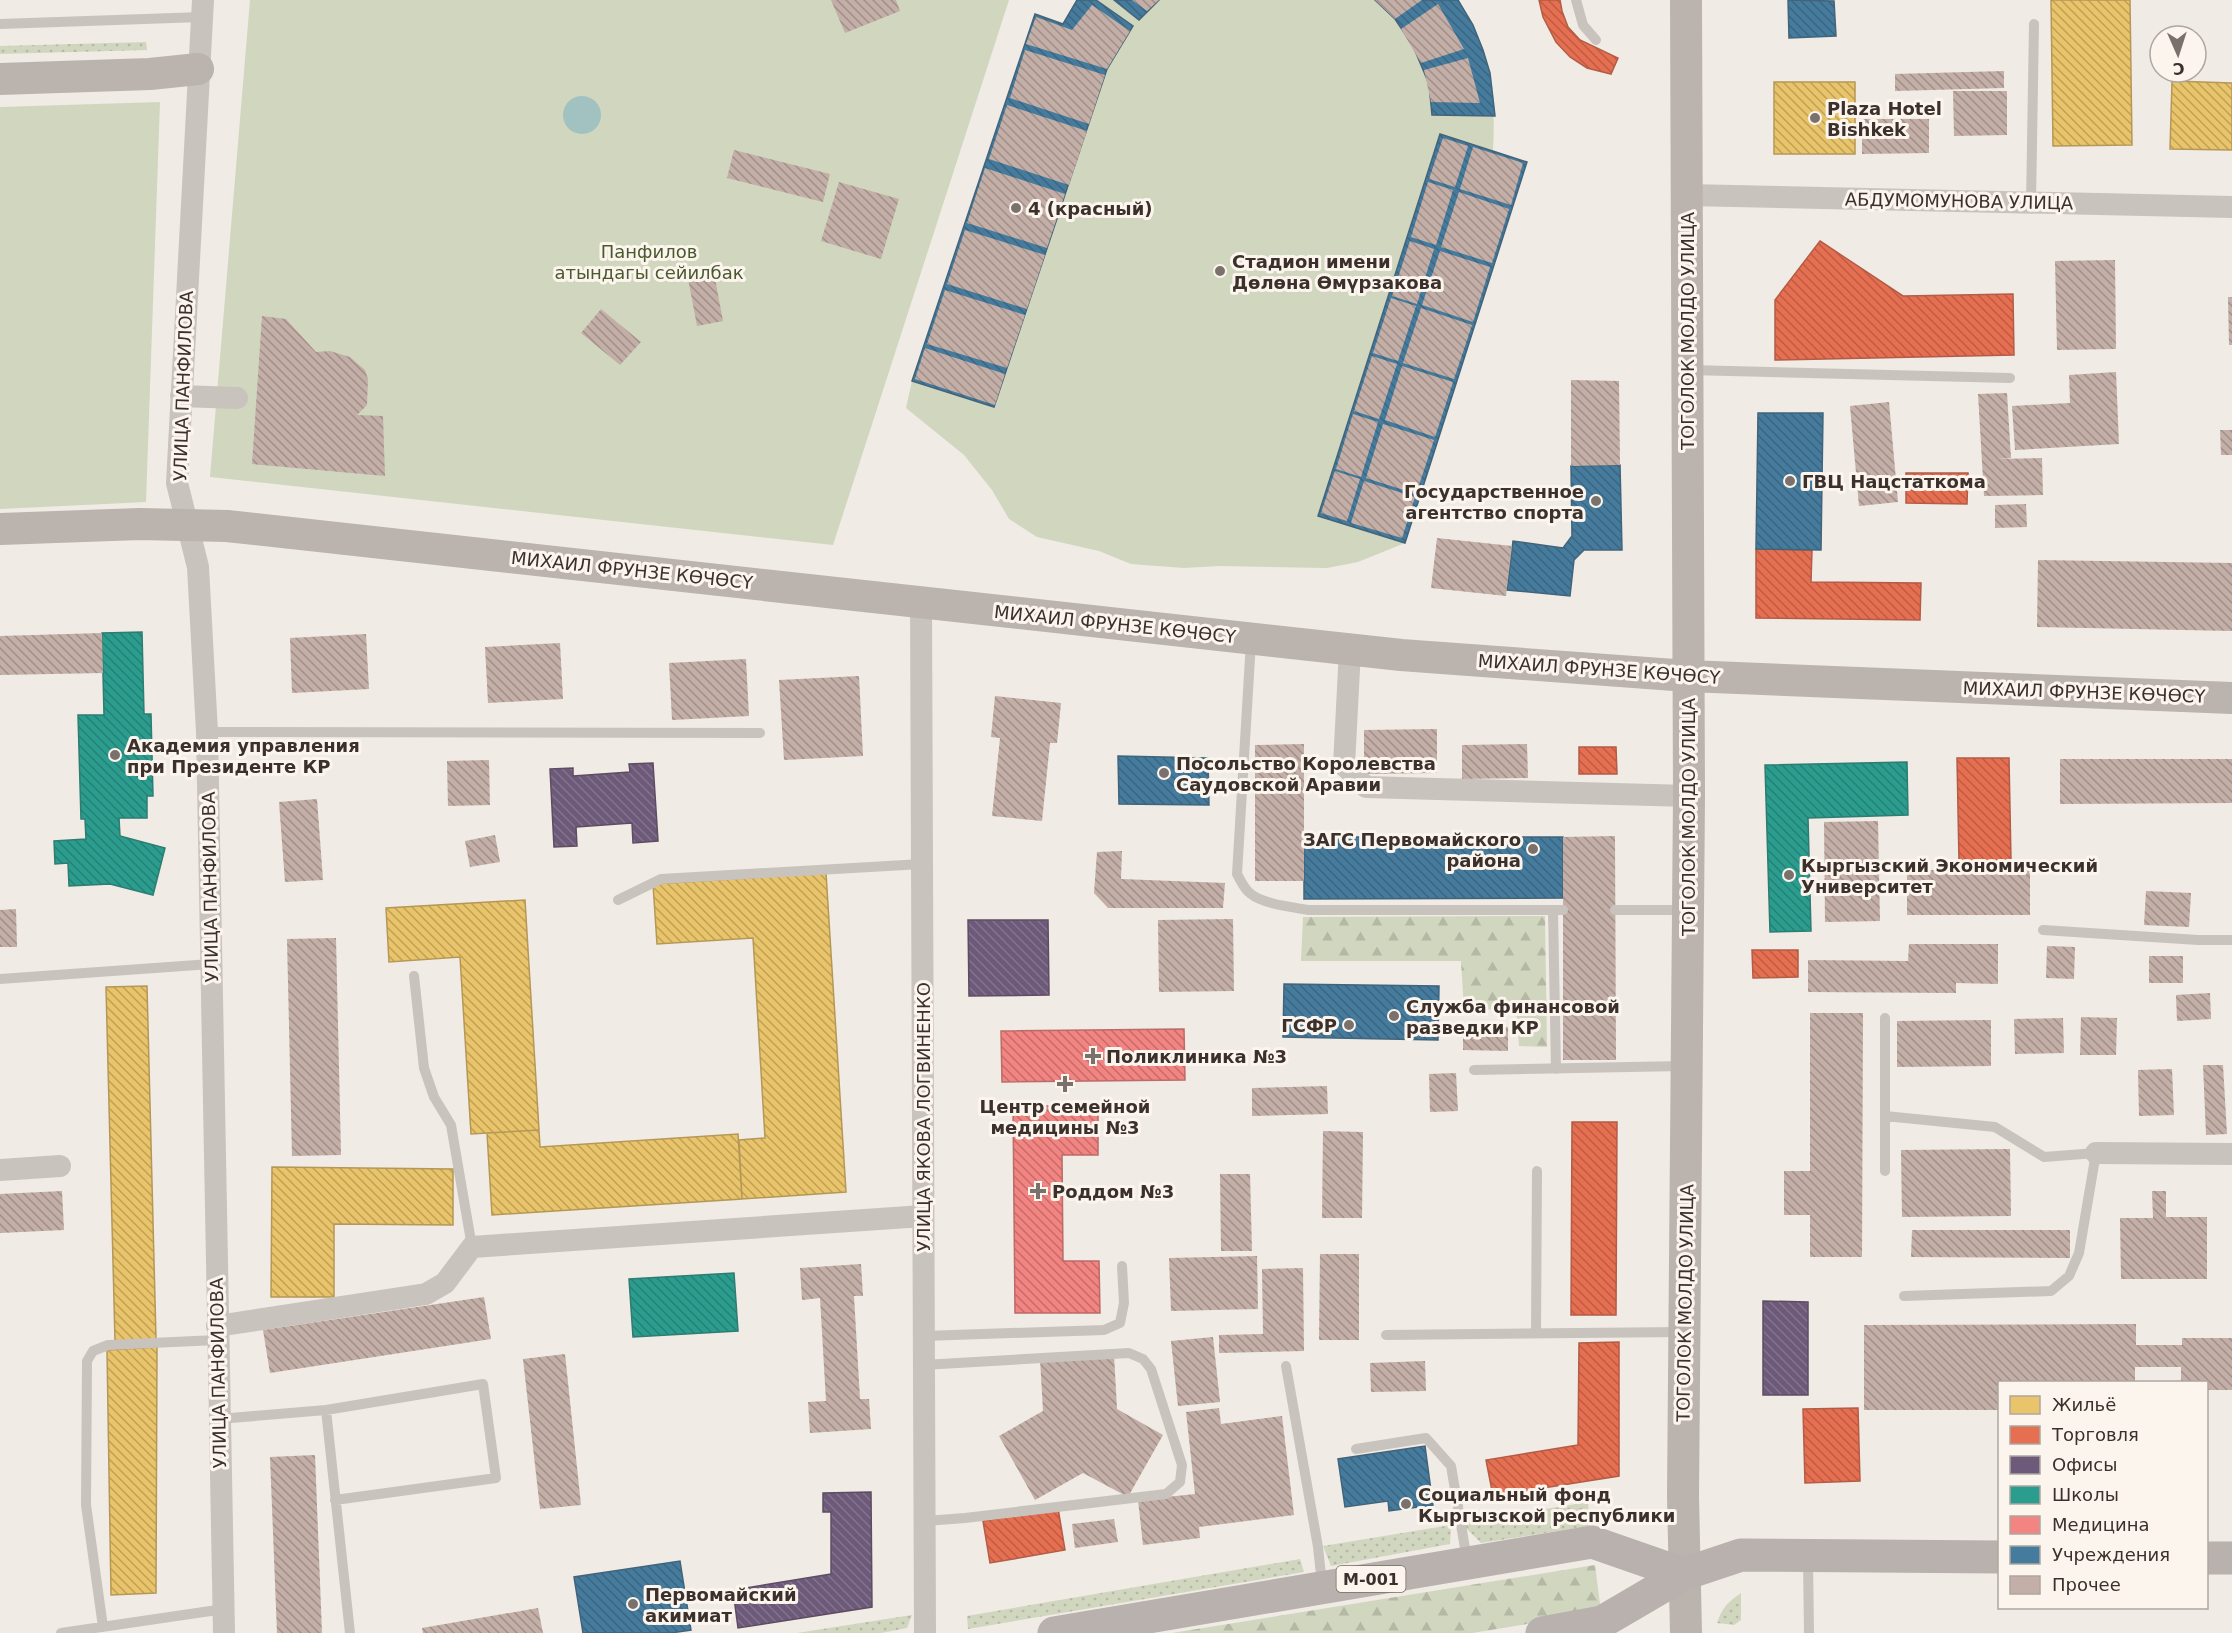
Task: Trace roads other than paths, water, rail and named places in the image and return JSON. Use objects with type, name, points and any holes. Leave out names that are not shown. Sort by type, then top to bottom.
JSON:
[{"type":"main road","name":"ТОГОЛОК МОЛДО УЛИЦА","points":[[1686,0],[1689,795],[1684,1574],[1686,1633]]},
{"type":"main road","points":[[0,79],[150,74],[198,69]]},
{"type":"main road","name":"МИХАИЛ ФРУНЗЕ КӨЧӨСҮ","points":[[0,528],[140,524],[238,527],[1350,650],[1688,676],[2232,698]]},
{"type":"main road","name":"М-001","points":[[1054,1633],[1592,1542],[1684,1574]]},
{"type":"main road","points":[[1542,1633],[1602,1622],[1684,1574],[1741,1555],[1998,1557]]},
{"type":"main road","points":[[2208,1558],[2232,1558]]},
{"type":"street","name":"УЛИЦА ПАНФИЛОВА","points":[[202,9],[177,483],[198,567],[207,732],[224,1633]]},
{"type":"street","name":"АБДУМОМУНОВА УЛИЦА","points":[[1687,195],[2232,207]]},
{"type":"street","points":[[181,396],[237,398]]},
{"type":"street","name":"УЛИЦА ЯКОВА ЛОГВИНЕНКО","points":[[921,602],[925,1633]]},
{"type":"street","points":[[1350,650],[1344,765],[1366,787],[1689,795]]},
{"type":"street","points":[[2096,1153],[2232,1154]]},
{"type":"street","points":[[0,1170],[60,1166]]},
{"type":"street","points":[[217,1333],[426,1294],[445,1283],[472,1247],[923,1216]]},
{"type":"lane","points":[[1576,0],[1583,26],[1596,40]]},
{"type":"lane","points":[[0,24],[202,9]]},
{"type":"lane","points":[[2031,203],[2034,24]]},
{"type":"lane","points":[[1687,370],[2010,378]]},
{"type":"lane","points":[[1251,639],[1237,874],[1243,885],[1252,896],[1308,910],[1558,910],[1556,1068]]},
{"type":"lane","points":[[207,732],[760,732]]},
{"type":"lane","points":[[618,900],[661,879],[922,864]]},
{"type":"lane","points":[[1616,910],[1688,910]]},
{"type":"lane","points":[[2043,930],[2232,940]]},
{"type":"lane","points":[[0,978],[211,964]]},
{"type":"lane","points":[[414,976],[424,1068],[428,1084],[451,1125],[472,1247]]},
{"type":"lane","points":[[1885,1018],[1885,1171]]},
{"type":"lane","points":[[1474,1070],[1687,1066]]},
{"type":"lane","points":[[1885,1116],[1995,1126],[2044,1157],[2096,1153],[2079,1253],[2069,1276],[2051,1291],[1904,1296]]},
{"type":"lane","points":[[1536,1333],[1537,1171]]},
{"type":"lane","points":[[924,1336],[1104,1330],[1120,1323],[1124,1303],[1122,1266]]},
{"type":"lane","points":[[1386,1335],[1685,1332]]},
{"type":"lane","points":[[103,1627],[86,1505],[87,1361],[93,1351],[108,1345],[217,1333]]},
{"type":"lane","points":[[923,1365],[1129,1353],[1143,1359],[1151,1370],[1182,1465],[1180,1482],[1166,1494],[925,1521]]},
{"type":"lane","points":[[1286,1366],[1318,1547],[1322,1588]]},
{"type":"lane","points":[[219,1419],[326,1410],[483,1384],[496,1478],[335,1500]]},
{"type":"lane","points":[[326,1410],[350,1633]]},
{"type":"lane","points":[[1356,1449],[1426,1438],[1451,1466],[1468,1563]]},
{"type":"lane","points":[[1808,1556],[1809,1633]]},
{"type":"lane","points":[[61,1633],[224,1609]]},
{"type":"water","points":[[582,96],[596,101],[601,115],[596,129],[582,134],[568,129],[563,115],[568,101]]},
{"type":"place","name":"Plaza Hotel Bishkek","points":[[1815,118]]},
{"type":"place","name":"4 (красный)","points":[[1016,208]]},
{"type":"place","name":"Стадион имени Дөлөна Өмүрзакова","points":[[1220,271]]},
{"type":"place","name":"ГВЦ Нацстаткома","points":[[1790,481]]},
{"type":"place","name":"Государственное агентство спорта","points":[[1596,501]]},
{"type":"place","name":"Академия управления при Президенте КР","points":[[115,755]]},
{"type":"place","name":"Посольство Королевства Саудовской Аравии","points":[[1164,773]]},
{"type":"place","name":"ЗАГС Первомайского района","points":[[1533,849]]},
{"type":"place","name":"Кыргызский Экономический Университет","points":[[1789,875]]},
{"type":"place","name":"Служба финансовой разведки КР","points":[[1394,1016]]},
{"type":"place","name":"ГСФР","points":[[1349,1025]]},
{"type":"place","name":"Поликлиника №3","points":[[1093,1056]]},
{"type":"place","name":"Центр семейной медицины №3","points":[[1065,1084]]},
{"type":"place","name":"Роддом №3","points":[[1038,1191]]},
{"type":"place","name":"Социальный фонд Кыргызской республики","points":[[1406,1504]]},
{"type":"place","name":"Первомайский акимиат","points":[[633,1604]]},
{"type":"park label","name":"Панфилов атындагы сейилбак","points":[[649,261]]}]
